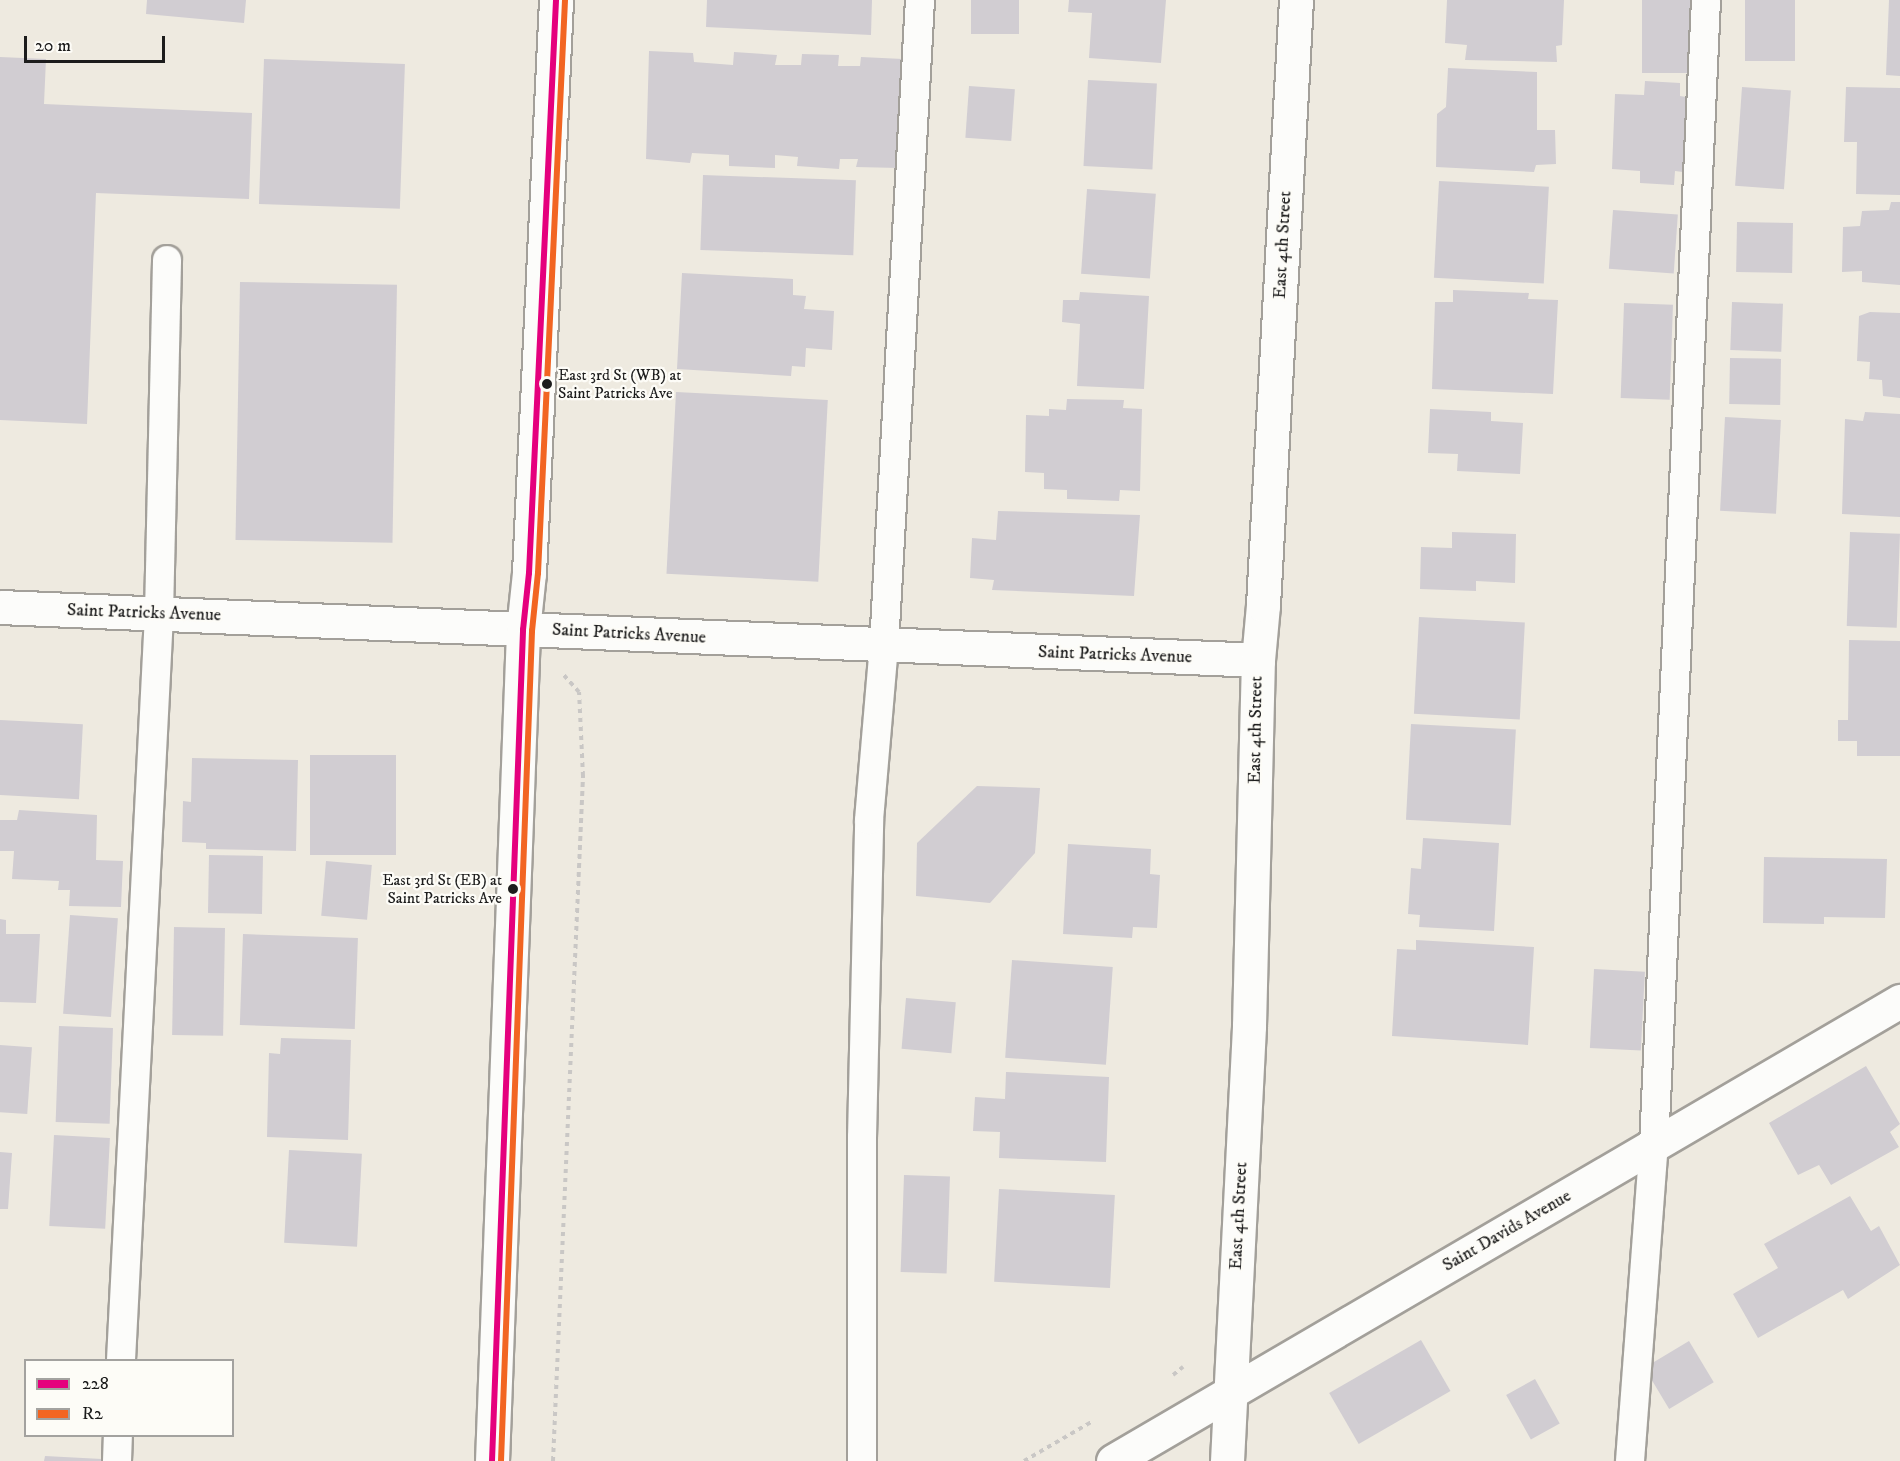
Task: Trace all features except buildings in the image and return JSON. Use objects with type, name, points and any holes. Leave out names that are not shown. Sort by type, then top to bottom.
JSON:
[{"type":"street","points":[[492,1461],[523,630],[529,573],[556,0]]},
{"type":"street","name":"East 4th Street","points":[[1227,1461],[1249,1026],[1258,660],[1264,593],[1296,0]]},
{"type":"street","name":"Saint Patricks Avenue","points":[[0,607],[1258,660]]},
{"type":"street","name":"Saint Davids Avenue","points":[[1113,1461],[1900,1001]]},
{"type":"lane","points":[[862,1461],[862,1138],[869,820],[884,646],[921,0]]},
{"type":"lane","points":[[1630,1461],[1654,1145],[1706,0]]},
{"type":"lane","points":[[121,1359],[159,614],[167,260]]},
{"type":"lane","points":[[117,1461],[118,1437]]},
{"type":"path","points":[[523,630],[579,692],[583,776],[553,1461]]},
{"type":"transit line","name":"228","points":[[492,1461],[523,630],[529,573],[556,0]]},
{"type":"transit line","name":"R2","points":[[501,1461],[532,631],[538,573],[565,0]]},
{"type":"place","name":"East 3rd St (WB) at Saint Patricks Ave","points":[[547,384]]},
{"type":"place","name":"East 3rd St (EB) at Saint Patricks Ave","points":[[513,889]]}]
